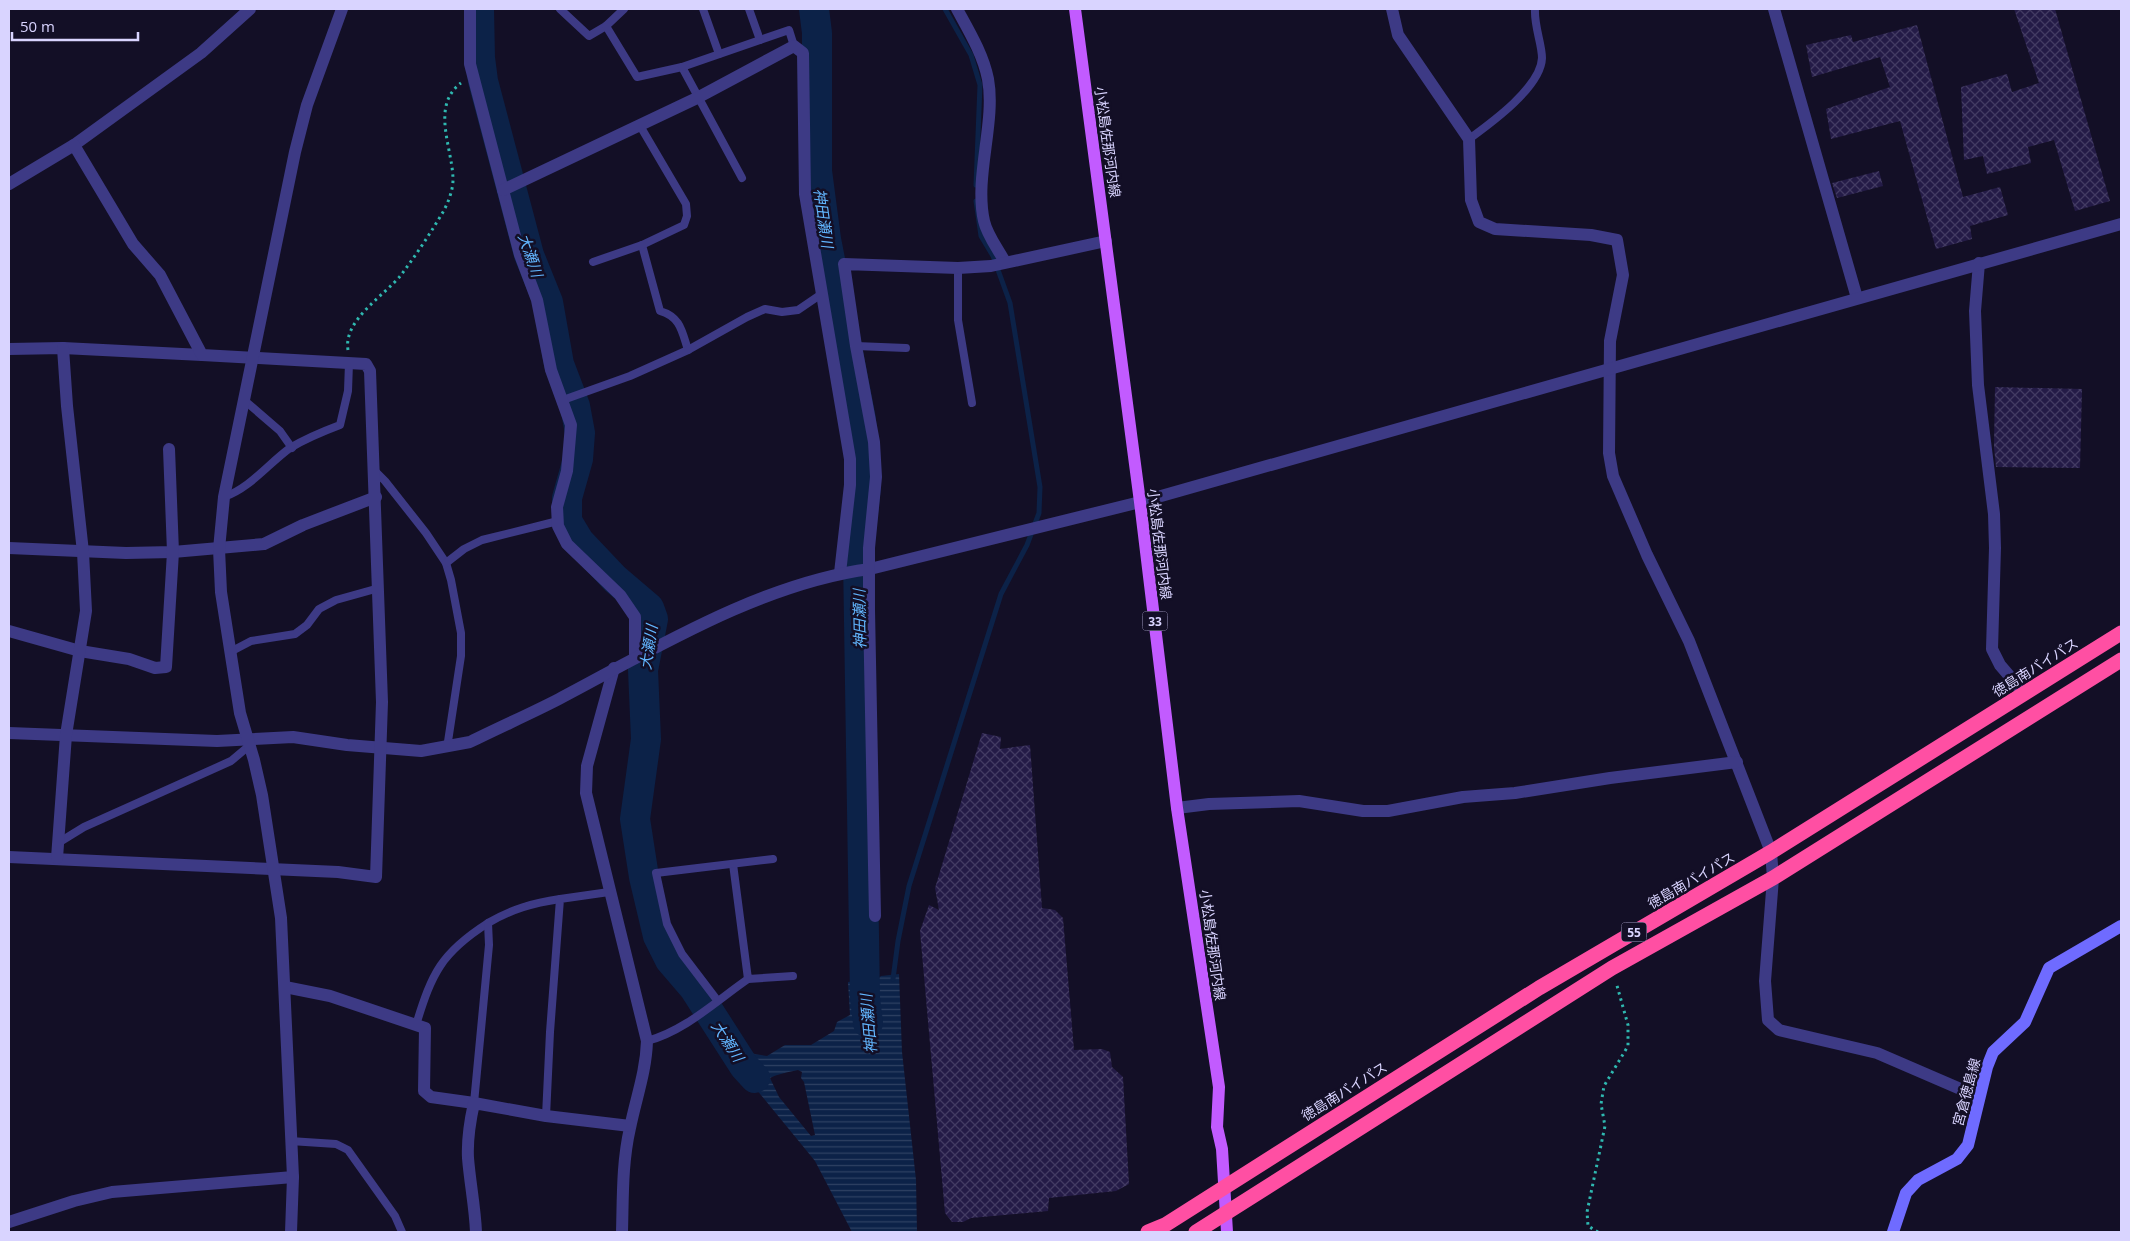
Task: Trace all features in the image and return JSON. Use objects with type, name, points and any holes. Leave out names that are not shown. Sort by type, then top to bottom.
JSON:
[{"type":"highway","name":"徳島南バイパス","points":[[1148,1232],[1165,1225],[1225,1185],[1539,988],[1770,852],[2121,633]]},
{"type":"highway","name":"55","points":[[1196,1232],[1612,968],[1774,878],[2121,660]]},
{"type":"main road","name":"小松島佐那河内線","points":[[1075,9],[1178,808],[1219,1087],[1217,1127],[1222,1149],[1227,1232]]},
{"type":"main road","name":"宮倉徳島線","points":[[1893,1232],[1906,1192],[1918,1180],[1957,1159],[1968,1145],[1979,1097],[1993,1052],[2025,1022],[2049,968],[2121,926]]},
{"type":"street","points":[[9,184],[74,144],[201,53],[250,9]]},
{"type":"street","points":[[291,1232],[292,1177],[285,987],[280,918],[262,795],[240,713],[232,651],[221,592],[219,549],[224,497],[295,152],[308,105],[342,9]]},
{"type":"street","points":[[470,9],[470,64],[508,187],[520,255],[537,300],[551,370],[566,399],[571,425],[571,445],[567,471],[557,507],[558,521],[567,544],[620,595],[635,617],[637,656]]},
{"type":"street","points":[[957,9],[980,53],[988,79],[989,97],[982,201],[984,222],[999,264]]},
{"type":"street","points":[[1392,9],[1398,35],[1469,139],[1471,200],[1479,222],[1495,229],[1591,235],[1617,240],[1623,275],[1610,341],[1609,453],[1613,476],[1647,555],[1689,641],[1770,852],[1774,878],[1765,981],[1768,1020],[1780,1030],[1877,1054],[1979,1097]]},
{"type":"street","points":[[1774,9],[1857,298]]},
{"type":"street","points":[[508,187],[697,98],[794,46],[803,53],[805,194],[820,295],[845,422],[850,459],[844,572]]},
{"type":"street","points":[[74,144],[133,244],[160,275],[202,355]]},
{"type":"street","points":[[9,733],[249,742],[293,737],[348,745],[421,751],[447,748],[470,742],[559,698],[637,656],[756,602],[844,572],[866,569],[1027,531],[1140,502],[2121,224]]},
{"type":"street","points":[[875,916],[869,610],[866,569],[876,478],[874,442],[856,346],[844,264],[958,268],[999,264],[1106,241]]},
{"type":"street","points":[[1979,263],[1975,311],[1978,385],[1987,450],[1995,548],[1992,649],[2000,665],[2024,692]]},
{"type":"street","points":[[56,858],[66,735],[86,611],[83,552],[67,406],[63,348]]},
{"type":"street","points":[[9,349],[63,348],[366,364],[370,371],[376,472],[382,702],[376,876],[272,868],[9,857]]},
{"type":"street","points":[[9,631],[80,651],[128,659],[155,668],[166,667],[173,552],[169,450]]},
{"type":"street","points":[[9,548],[83,552],[173,552],[264,544],[303,525],[376,497]]},
{"type":"street","points":[[614,668],[587,766],[586,793],[647,1041],[646,1064],[630,1126],[623,1166],[622,1232]]},
{"type":"street","points":[[1178,808],[1209,804],[1299,800],[1363,811],[1388,810],[1463,797],[1515,793],[1610,778],[1737,762]]},
{"type":"street","points":[[285,987],[330,996],[425,1028],[424,1091],[431,1097],[546,1116],[630,1126]]},
{"type":"street","points":[[474,1103],[468,1132],[468,1158],[475,1203],[476,1232]]},
{"type":"street","points":[[9,1222],[74,1200],[112,1192],[292,1177]]},
{"type":"lane","points":[[560,9],[589,36],[606,26],[624,9]]},
{"type":"lane","points":[[703,9],[719,54]]},
{"type":"lane","points":[[749,9],[760,40]]},
{"type":"lane","points":[[1469,139],[1492,122],[1518,98],[1537,74],[1542,58],[1534,24],[1534,9]]},
{"type":"lane","points":[[606,26],[637,77],[682,67],[788,30],[794,46]]},
{"type":"lane","points":[[682,67],[697,98],[742,178]]},
{"type":"lane","points":[[593,262],[642,245],[684,225],[687,216],[686,204],[640,124]]},
{"type":"lane","points":[[642,245],[660,311],[671,314],[680,322],[688,350]]},
{"type":"lane","points":[[958,268],[958,320],[972,403]]},
{"type":"lane","points":[[566,399],[630,376],[688,350],[765,309],[782,312],[798,310],[820,295]]},
{"type":"lane","points":[[856,346],[906,348]]},
{"type":"lane","points":[[224,497],[233,494],[250,482],[292,448],[340,425],[348,391],[350,363]]},
{"type":"lane","points":[[244,400],[280,432],[292,448]]},
{"type":"lane","points":[[376,472],[397,496],[446,563],[461,633],[461,656],[447,748]]},
{"type":"lane","points":[[446,563],[464,549],[482,540],[558,521]]},
{"type":"lane","points":[[232,651],[251,641],[295,634],[307,626],[319,609],[336,600],[379,588]]},
{"type":"lane","points":[[58,843],[84,827],[231,761],[249,742]]},
{"type":"lane","points":[[717,1000],[682,954],[667,924],[656,873],[773,859]]},
{"type":"lane","points":[[733,864],[748,979]]},
{"type":"lane","points":[[416,1025],[429,984],[447,955],[462,940],[509,911],[531,903],[610,892]]},
{"type":"lane","points":[[546,1116],[560,900]]},
{"type":"lane","points":[[474,1103],[489,945],[488,923]]},
{"type":"lane","points":[[647,1041],[662,1037],[702,1013],[717,1000],[748,979],[793,976]]},
{"type":"lane","points":[[290,1141],[336,1144],[348,1150],[395,1216],[402,1232]]},
{"type":"path","points":[[350,363],[346,341],[348,333],[376,297],[399,278],[430,235],[448,203],[453,181],[451,153],[444,122],[448,101],[456,87],[473,74]]},
{"type":"path","points":[[1598,1232],[1588,1226],[1587,1212],[1605,1126],[1601,1104],[1604,1086],[1628,1046],[1628,1025],[1612,968]]},
{"type":"water","points":[[899,974],[902,1052],[916,1180],[917,1232],[852,1232],[815,1161],[756,1089],[744,1083],[719,1052],[732,1045],[737,1051],[767,1056],[785,1045],[811,1045],[834,1031],[837,1022],[850,1015],[848,982],[861,980],[873,983],[881,976]],"holes":[[[798,1070],[802,1072],[801,1078],[804,1082],[815,1135],[811,1136],[779,1097],[770,1078]]]},
{"type":"building","points":[[2014,9],[2055,9],[2110,201],[2075,211],[2054,140],[2028,147],[2031,163],[1987,174],[1983,156],[1964,160],[1961,87],[2007,74],[2012,92],[2039,83]]},
{"type":"building","points":[[1917,25],[1963,197],[2000,187],[2008,215],[1970,226],[1972,239],[1936,249],[1900,121],[1831,139],[1826,109],[1890,87],[1880,57],[1812,77],[1806,45],[1851,35],[1853,42]]},
{"type":"building","points":[[1879,171],[1883,186],[1837,198],[1832,183]]},
{"type":"building","points":[[1995,387],[2082,389],[2080,468],[1996,467],[1994,447]]},
{"type":"building","points":[[982,733],[1001,737],[1000,749],[1030,745],[1042,908],[1055,910],[1063,918],[1074,1050],[1102,1049],[1110,1052],[1112,1067],[1123,1077],[1129,1184],[1116,1191],[1049,1198],[1048,1211],[971,1218],[963,1222],[952,1222],[945,1213],[920,931],[929,905],[939,910],[935,888]]},
{"type":"waterway","name":"大瀬川","points":[[479,9],[480,58],[483,81],[529,255],[548,302],[559,364],[575,406],[580,433],[578,459],[567,498],[567,521],[579,541],[615,579],[649,608],[653,619],[643,670],[646,739],[635,819],[644,877],[658,936],[670,960],[694,988],[744,1066],[755,1078]]},
{"type":"waterway","name":"神田瀬川","points":[[814,9],[817,33],[817,171],[826,239],[861,419],[866,487],[858,558],[865,998],[868,1023]]},
{"type":"waterway","points":[[945,9],[971,55],[980,85],[976,185]]},
{"type":"waterway","points":[[893,979],[898,941],[909,886],[1001,594],[1027,545],[1039,513],[1040,487],[1010,303],[993,256],[981,236],[976,201]]}]
